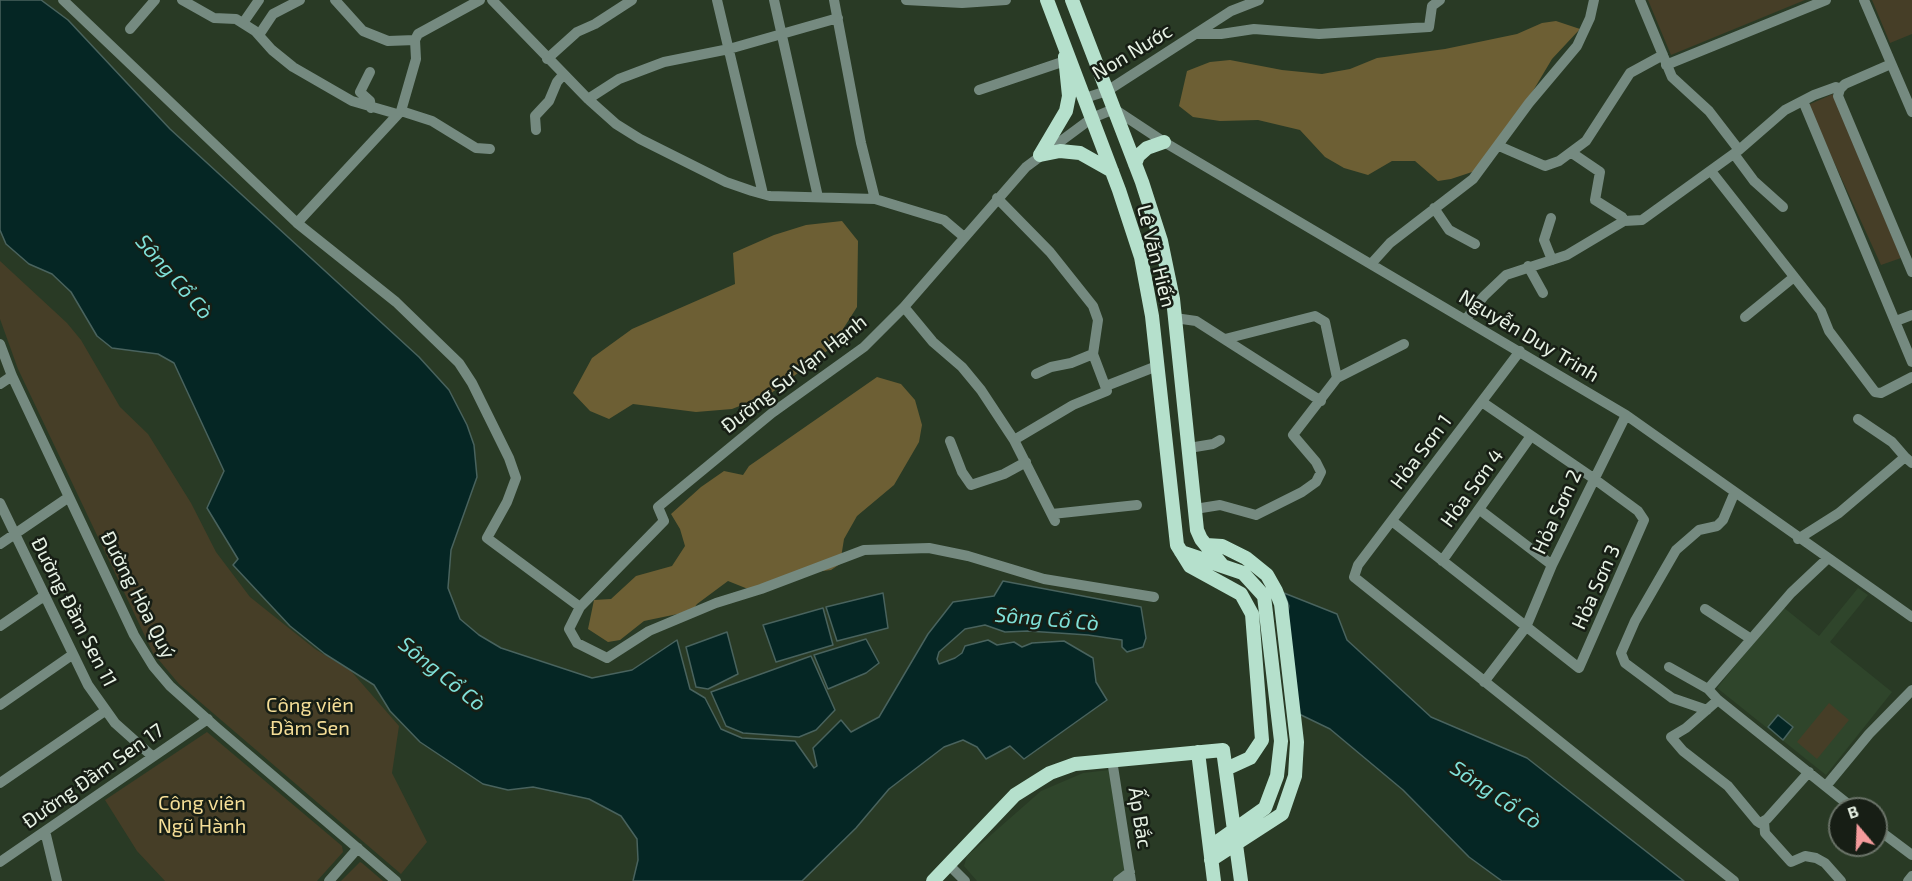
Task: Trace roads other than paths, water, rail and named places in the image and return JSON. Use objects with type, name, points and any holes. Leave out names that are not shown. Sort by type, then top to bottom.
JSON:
[{"type":"main road","name":"Lê Văn Hiến","points":[[1047,0],[1065,54],[1112,171],[1141,257],[1152,316],[1174,534],[1181,552]]},
{"type":"main road","name":"Lê Văn Hiến","points":[[1072,0],[1135,164],[1161,241],[1174,318],[1197,530],[1206,545]]},
{"type":"main road","points":[[1040,155],[1066,111],[1069,96],[1065,54]]},
{"type":"main road","points":[[1135,164],[1138,156],[1147,148],[1164,142]]},
{"type":"main road","points":[[1040,155],[1060,151],[1080,153],[1112,171]]},
{"type":"main road","points":[[1206,545],[1222,565]]},
{"type":"main road","points":[[1206,545],[1222,546],[1257,566],[1267,575],[1281,604],[1297,742],[1295,776],[1282,814],[1236,837],[1210,854]]},
{"type":"main road","points":[[1181,552],[1243,573],[1264,596],[1267,609],[1281,741],[1277,776],[1265,808],[1236,837]]},
{"type":"main road","points":[[1181,552],[1190,566],[1241,594],[1252,620],[1262,740],[1251,758],[1226,769]]},
{"type":"main road","points":[[1262,740],[1281,741]]},
{"type":"main road","points":[[933,881],[988,820],[1033,783],[1050,773],[1075,764],[1223,750],[1241,881]]},
{"type":"main road","points":[[1198,752],[1214,881]]},
{"type":"street","points":[[63,0],[297,224],[396,302],[459,363],[472,383],[509,458],[516,478],[507,502],[487,538],[580,607],[569,629],[577,643],[607,658],[659,627],[716,603],[761,589],[864,550],[929,548],[968,556],[1044,579],[1154,597]]},
{"type":"street","points":[[130,29],[155,0]]},
{"type":"street","points":[[182,0],[214,18],[231,16],[243,23],[292,67],[342,96],[371,108],[399,112],[432,121],[476,148],[490,149]]},
{"type":"street","points":[[243,23],[259,0]]},
{"type":"street","points":[[259,35],[273,14],[300,0]]},
{"type":"street","points":[[335,0],[363,31],[388,41],[415,40]]},
{"type":"street","points":[[297,224],[399,112],[416,59],[415,40],[418,34],[480,0]]},
{"type":"street","points":[[547,59],[576,32],[595,24],[632,0]]},
{"type":"street","points":[[717,0],[763,194]]},
{"type":"street","points":[[774,0],[818,198]]},
{"type":"street","points":[[834,0],[861,144],[875,199]]},
{"type":"street","points":[[906,0],[962,3],[1006,0]]},
{"type":"street","name":"Non Nước","points":[[1084,99],[1107,91],[1231,11],[1259,0]]},
{"type":"street","points":[[1197,34],[1221,34],[1254,29],[1319,34],[1429,27],[1432,6],[1440,0]]},
{"type":"street","points":[[1371,264],[1390,243],[1473,179],[1541,87],[1578,46],[1590,18],[1594,0]]},
{"type":"street","points":[[1640,0],[1676,82],[1709,111],[1754,181],[1783,207]]},
{"type":"street","points":[[1499,146],[1545,166],[1572,153],[1586,141],[1630,73],[1826,0]]},
{"type":"street","points":[[1864,0],[1912,112]]},
{"type":"street","points":[[495,1],[547,59],[588,99],[616,124],[640,139],[726,182],[763,194],[875,199],[944,220],[964,237]]},
{"type":"street","points":[[588,99],[619,79],[664,62],[729,49],[838,18]]},
{"type":"street","points":[[979,90],[1065,54]]},
{"type":"street","points":[[1891,64],[1845,84],[1838,96],[1912,272]]},
{"type":"street","points":[[370,72],[360,92],[370,101],[371,108]]},
{"type":"street","points":[[536,130],[536,116],[549,100],[563,75]]},
{"type":"street","points":[[1466,319],[1494,285],[1506,275],[1581,248],[1624,221],[1642,220],[1736,152],[1785,110],[1836,87],[1840,89]]},
{"type":"street","points":[[1803,101],[1912,362]]},
{"type":"street","name":"Đường Sư Vạn Hạnh","points":[[580,607],[664,521],[658,507],[772,413],[864,347],[904,307],[998,198],[1040,155],[1092,118],[1114,109]]},
{"type":"street","name":"Nguyễn Duy Trinh","points":[[1114,109],[1164,142],[1520,351],[1626,416],[1912,617]]},
{"type":"street","points":[[1572,153],[1600,172],[1595,200],[1622,217],[1624,221]]},
{"type":"street","points":[[1711,171],[1769,241],[1821,310],[1828,331],[1875,392],[1881,393],[1912,377]]},
{"type":"street","points":[[998,198],[1050,252],[1093,306],[1098,320],[1093,354],[1107,391],[1073,405],[1014,440]]},
{"type":"street","points":[[1434,208],[1449,230],[1475,244]]},
{"type":"street","points":[[1551,218],[1544,240],[1552,260]]},
{"type":"street","points":[[1528,266],[1543,293]]},
{"type":"street","points":[[1745,317],[1794,277]]},
{"type":"street","points":[[904,307],[933,342],[962,367],[1014,440],[1053,518],[1137,505]]},
{"type":"street","points":[[1896,321],[1912,315]]},
{"type":"street","points":[[1225,339],[1315,316],[1325,322],[1337,378]]},
{"type":"street","points":[[1174,318],[1197,321],[1321,401]]},
{"type":"street","name":"Đường Hòa Quý","points":[[0,344],[12,376],[147,658],[170,686],[396,881]]},
{"type":"street","points":[[1195,509],[1220,505],[1256,514],[1302,492],[1316,482],[1321,472],[1319,466],[1293,435],[1337,378],[1404,344]]},
{"type":"street","name":"Hỏa Sơn 1","points":[[1484,682],[1354,577],[1358,565],[1520,351]]},
{"type":"street","points":[[1036,374],[1093,354]]},
{"type":"street","points":[[1106,386],[1157,366]]},
{"type":"street","points":[[0,384],[12,376]]},
{"type":"street","points":[[1482,402],[1593,478]]},
{"type":"street","name":"Hỏa Sơn 2","points":[[1484,682],[1526,627],[1593,478],[1626,416]]},
{"type":"street","points":[[1798,539],[1839,513],[1909,460],[1892,442],[1858,419]]},
{"type":"street","name":"Hỏa Sơn 4","points":[[1442,561],[1531,436]]},
{"type":"street","points":[[1189,448],[1213,444],[1220,440]]},
{"type":"street","points":[[950,441],[962,472],[971,485],[1004,474],[1026,462]]},
{"type":"street","name":"Hỏa Sơn 3","points":[[1526,627],[1580,668],[1644,520],[1638,511],[1593,478]]},
{"type":"street","points":[[1707,710],[1672,698],[1625,663],[1621,653],[1635,621],[1676,550],[1699,530],[1717,526],[1723,520],[1734,494]]},
{"type":"street","points":[[0,544],[69,497]]},
{"type":"street","name":"Đường Đầm Sen 11","points":[[0,503],[72,655],[105,711],[152,756]]},
{"type":"street","points":[[1480,510],[1552,565]]},
{"type":"street","points":[[1392,521],[1526,627]]},
{"type":"street","points":[[1708,689],[1791,593],[1827,559]]},
{"type":"street","points":[[0,626],[44,596]]},
{"type":"street","points":[[1705,609],[1751,639]]},
{"type":"street","points":[[0,705],[72,655]]},
{"type":"street","points":[[1669,667],[1708,689],[1718,700],[1839,797]]},
{"type":"street","points":[[1484,682],[1734,881]]},
{"type":"street","points":[[1826,786],[1869,734],[1912,690]]},
{"type":"street","points":[[1718,700],[1686,728],[1671,737],[1683,751],[1728,786],[1757,821],[1764,822]]},
{"type":"street","points":[[0,783],[105,711]]},
{"type":"street","name":"Đường Đầm Sen 17","points":[[0,862],[207,719]]},
{"type":"street","name":"Ấp Bắc","points":[[1112,760],[1130,877]]},
{"type":"street","points":[[1809,772],[1764,822],[1765,833],[1791,862],[1805,856],[1816,858],[1825,863],[1841,881]]},
{"type":"street","points":[[45,831],[57,881]]},
{"type":"street","points":[[1888,837],[1912,855]]},
{"type":"street","points":[[329,881],[358,848]]},
{"type":"street","points":[[948,864],[965,881]]},
{"type":"street","points":[[1908,881],[1912,876]]},
{"type":"street","points":[[1118,881],[1130,877]]},
{"type":"water","name":"Sông Cổ Cò","points":[[0,0],[41,0],[68,20],[170,129],[419,357],[449,390],[467,425],[474,445],[477,477],[451,550],[448,588],[460,619],[479,635],[501,648],[592,678],[632,670],[677,640],[690,689],[705,698],[721,729],[742,738],[795,741],[814,768],[817,766],[813,748],[841,720],[851,732],[879,717],[928,634],[953,602],[994,596],[1003,581],[1141,607],[1146,638],[1143,647],[1127,652],[1122,647],[1122,640],[1088,635],[1028,631],[1005,632],[985,625],[965,629],[939,652],[937,659],[939,664],[955,658],[962,653],[965,646],[988,640],[997,645],[1014,642],[1022,647],[1032,643],[1064,641],[1093,658],[1096,682],[1107,700],[1024,759],[1010,746],[986,759],[977,747],[963,740],[944,747],[889,789],[856,828],[802,881],[633,881],[638,860],[637,839],[621,816],[589,799],[533,787],[508,790],[483,784],[420,742],[390,711],[374,685],[325,654],[290,626],[233,565],[238,559],[207,508],[224,471],[174,363],[158,354],[112,348],[97,336],[71,292],[52,274],[29,264],[6,244],[0,230]]},
{"type":"water","points":[[883,593],[888,628],[837,641],[826,607]]},
{"type":"water","name":"Sông Cổ Cò","points":[[1284,593],[1337,614],[1347,640],[1431,717],[1527,758],[1684,881],[1502,881],[1469,857],[1403,790],[1330,729],[1297,713],[1287,618],[1289,606]]},
{"type":"water","points":[[823,608],[833,645],[776,662],[763,625]]},
{"type":"water","points":[[727,632],[738,674],[708,689],[696,687],[686,647]]},
{"type":"water","points":[[866,639],[879,663],[866,673],[828,689],[814,655]]},
{"type":"water","points":[[811,656],[835,710],[816,730],[799,737],[743,733],[726,726],[711,692]]},
{"type":"water","points":[[1778,715],[1793,727],[1783,740],[1768,727]]},
{"type":"park label","name":"Công viên Đầm Sen","points":[[310,716]]},
{"type":"park label","name":"Công viên Ngũ Hành","points":[[202,814]]}]
